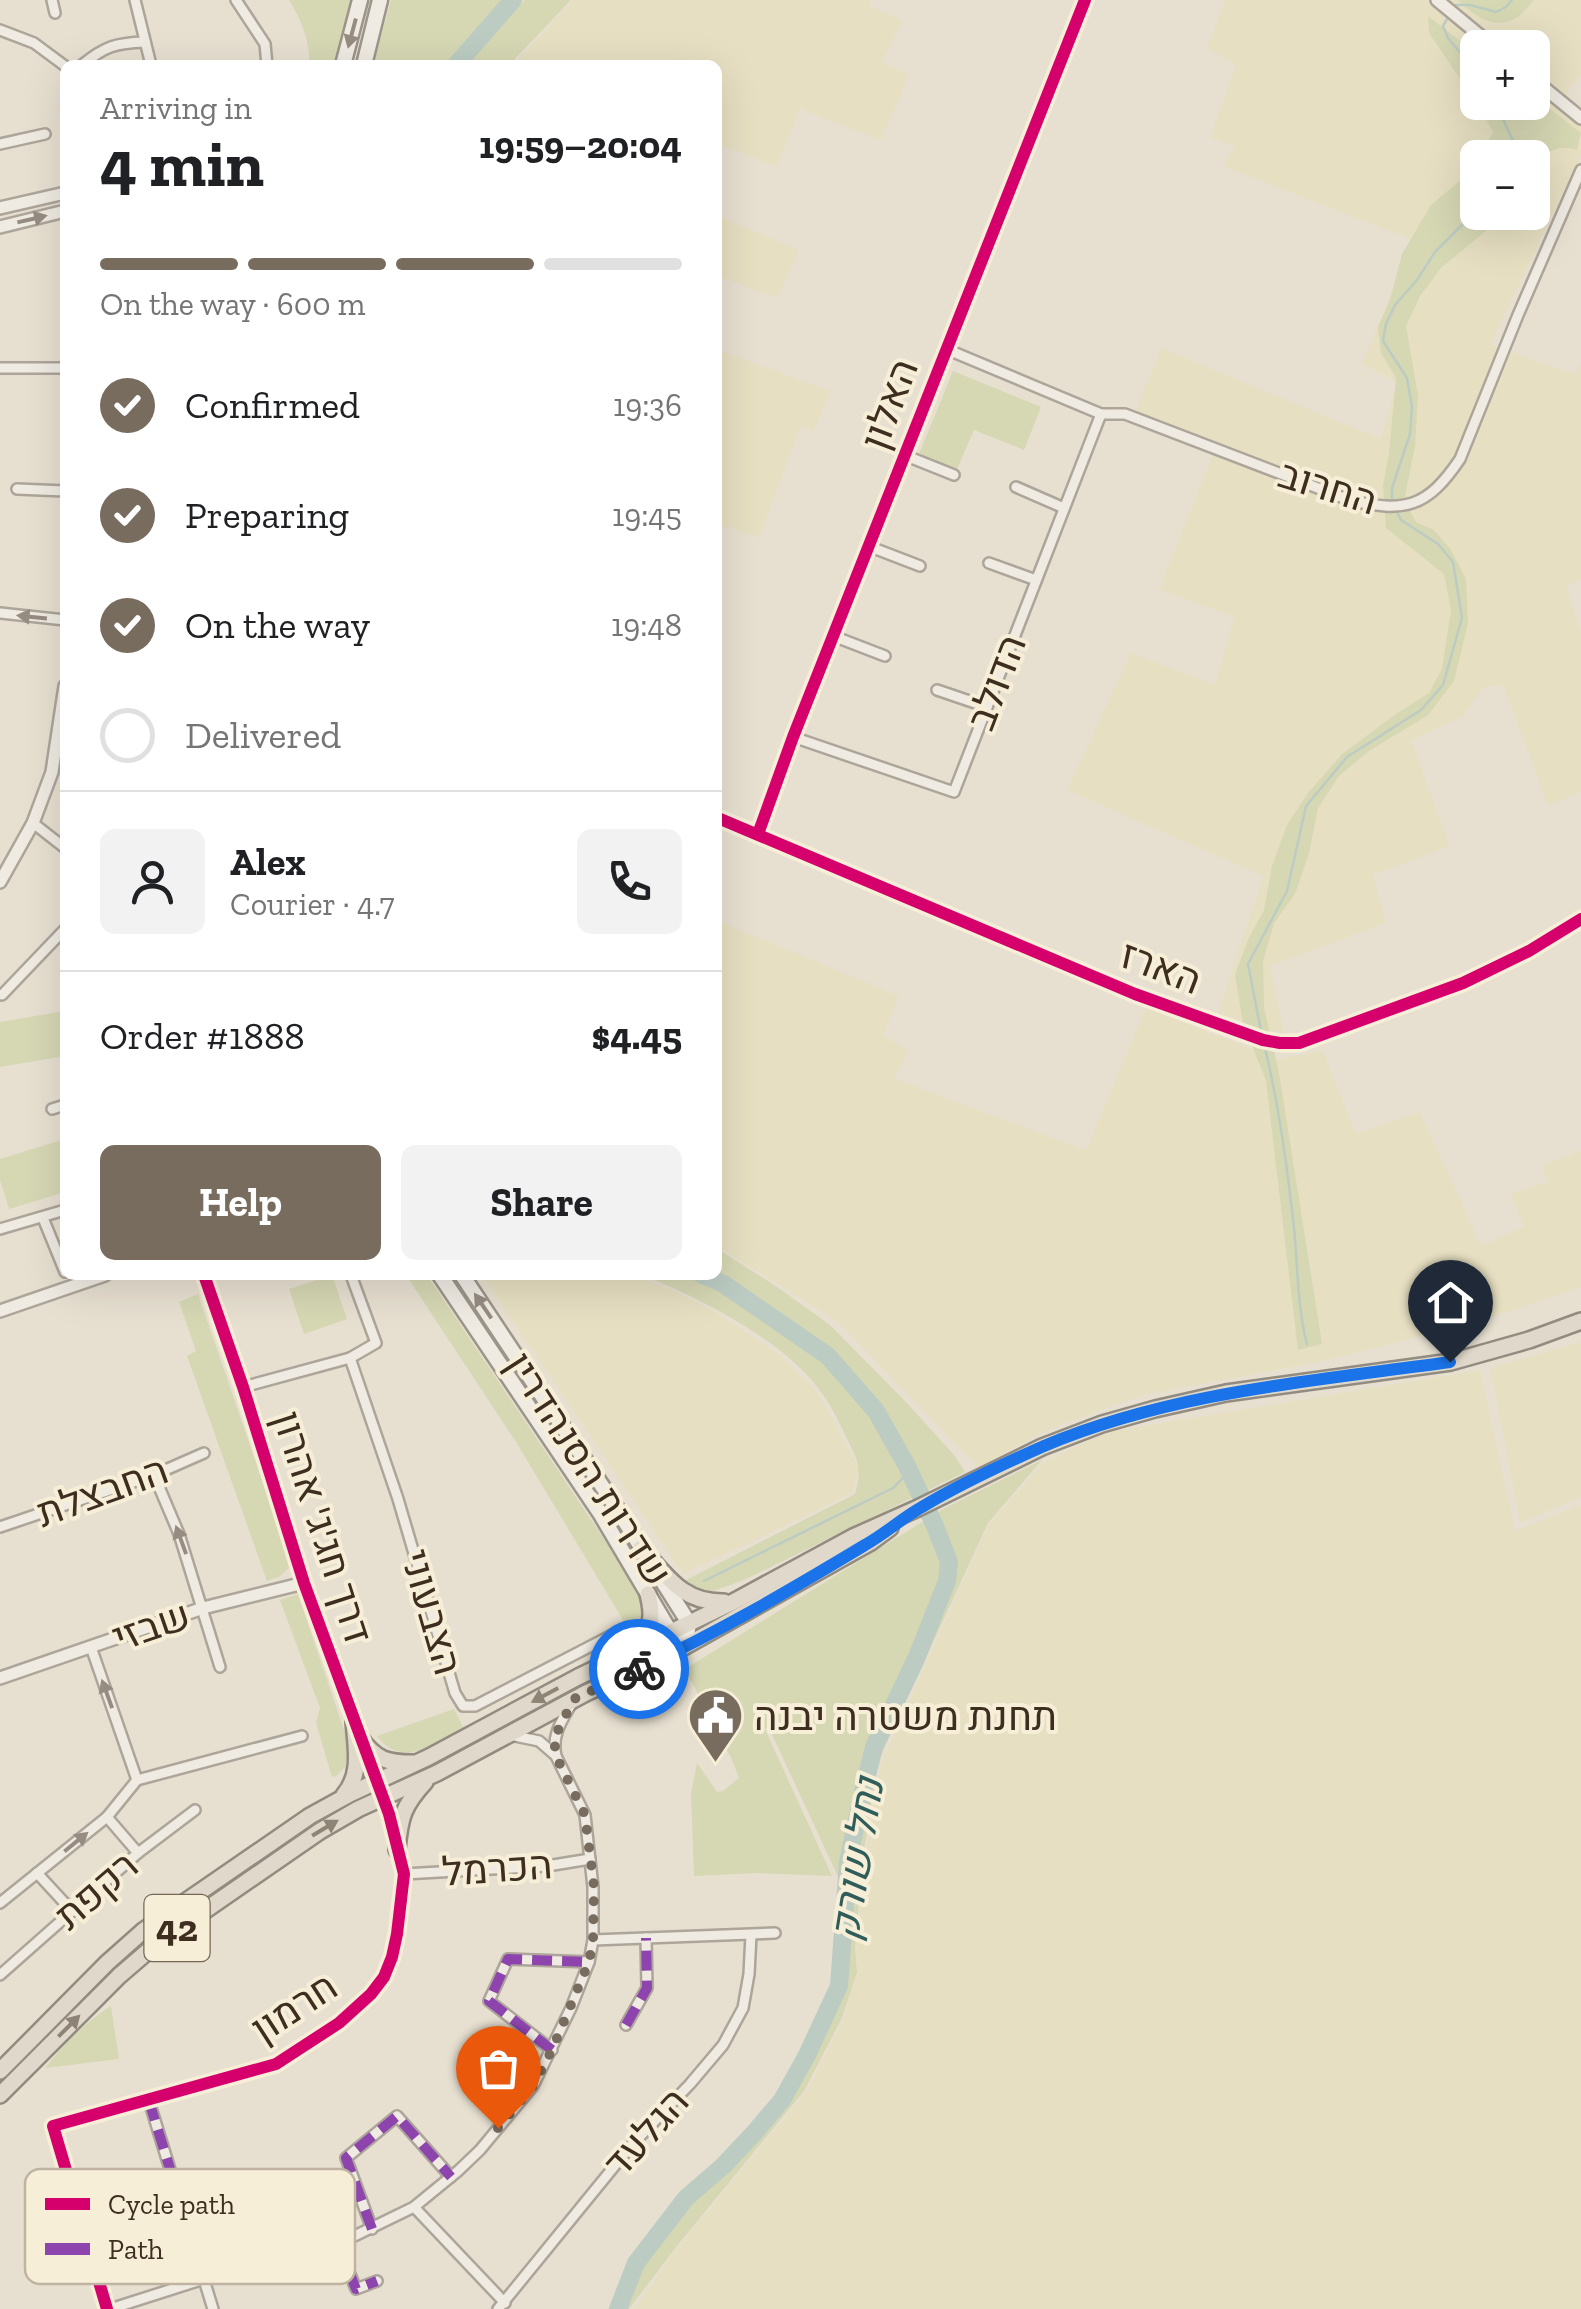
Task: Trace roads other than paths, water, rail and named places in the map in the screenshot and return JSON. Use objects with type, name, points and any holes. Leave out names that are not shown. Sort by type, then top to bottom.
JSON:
[{"type":"highway","name":"42","points":[[0,2071],[106,1962],[144,1931],[339,1800],[733,1602],[852,1537],[1042,1447],[1102,1424],[1226,1393],[1450,1362],[1581,1321]]},
{"type":"highway","name":"42","points":[[0,2095],[155,1945],[320,1831],[686,1645],[870,1542],[918,1508]]},
{"type":"highway","points":[[641,1548],[689,1596],[707,1603],[733,1602]]},
{"type":"highway","points":[[633,1652],[652,1622],[648,1594]]},
{"type":"highway","points":[[357,1730],[377,1757],[395,1763],[417,1762]]},
{"type":"highway","points":[[339,1800],[356,1773],[357,1730]]},
{"type":"highway","points":[[398,1850],[401,1814],[406,1804],[444,1769]]},
{"type":"main road","points":[[344,60],[360,0]]},
{"type":"main road","points":[[365,60],[380,0]]},
{"type":"main road","name":"שדרות הסנהדרין","points":[[443,1280],[600,1513],[671,1633],[686,1645]]},
{"type":"main road","name":"שדרות הסנהדרין","points":[[465,1280],[688,1623],[686,1645]]},
{"type":"street","points":[[52,0],[55,13]]},
{"type":"street","points":[[135,0],[150,60]]},
{"type":"street","points":[[236,0],[265,44],[267,60]]},
{"type":"street","name":"האלון","points":[[758,834],[868,546],[1086,0]]},
{"type":"street","points":[[1440,3],[1474,30]]},
{"type":"street","points":[[0,30],[34,43],[60,62]]},
{"type":"street","points":[[88,60],[116,43],[145,42]]},
{"type":"street","points":[[1550,93],[1581,118]]},
{"type":"street","points":[[0,144],[45,134]]},
{"type":"street","name":"החרוב","points":[[946,348],[1101,414],[1125,414],[1350,500],[1386,507],[1415,503],[1438,487],[1460,459],[1581,170]]},
{"type":"street","points":[[0,208],[60,194]]},
{"type":"street","points":[[0,227],[60,212]]},
{"type":"street","points":[[0,368],[60,368]]},
{"type":"street","name":"הדולב","points":[[793,737],[954,792],[1101,414]]},
{"type":"street","points":[[904,455],[954,475]]},
{"type":"street","points":[[1016,487],[1064,508]]},
{"type":"street","points":[[17,489],[60,491]]},
{"type":"street","points":[[868,546],[920,566]]},
{"type":"street","points":[[988,562],[1036,580]]},
{"type":"street","points":[[0,613],[60,619]]},
{"type":"street","points":[[833,636],[885,656]]},
{"type":"street","points":[[937,690],[987,707]]},
{"type":"street","points":[[0,882],[33,824],[52,772],[60,719]]},
{"type":"street","name":"הארז","points":[[722,820],[1119,987],[1270,1042],[1299,1043],[1462,983],[1530,951],[1581,918]]},
{"type":"street","points":[[33,824],[60,844]]},
{"type":"street","points":[[2,995],[60,934]]},
{"type":"street","points":[[52,1109],[60,1107]]},
{"type":"street","points":[[0,1228],[60,1212]]},
{"type":"street","points":[[42,1218],[60,1261]]},
{"type":"street","points":[[0,1311],[63,1280]]},
{"type":"street","name":"דרך חג'ג' אהרון","points":[[206,1280],[304,1583],[383,1799]]},
{"type":"street","points":[[243,1387],[350,1358],[376,1343],[354,1280]]},
{"type":"street","name":"הצבעוני","points":[[350,1358],[398,1499],[455,1693],[464,1706],[476,1706],[614,1634]]},
{"type":"street","name":"החבצלת","points":[[0,1527],[154,1475],[204,1453]]},
{"type":"street","points":[[154,1475],[179,1534],[220,1666]]},
{"type":"street","name":"שבזי","points":[[0,1678],[203,1608],[304,1583]]},
{"type":"street","points":[[91,1647],[137,1780]]},
{"type":"street","points":[[556,1756],[554,1738],[574,1699]]},
{"type":"street","points":[[355,2236],[414,2207],[480,2150],[533,2086],[589,1962],[594,1887],[585,1815],[549,1748],[538,1741],[508,1735]]},
{"type":"street","points":[[0,1903],[107,1817],[137,1780],[302,1736]]},
{"type":"street","name":"חרמון","points":[[66,2169],[53,2126],[276,2064],[340,2023],[384,1977],[392,1957],[404,1874],[383,1799]]},
{"type":"street","name":"רקפת","points":[[0,1975],[138,1853],[195,1810]]},
{"type":"street","points":[[107,1817],[138,1853]]},
{"type":"street","name":"הכרמל","points":[[404,1874],[547,1866],[590,1859]]},
{"type":"street","points":[[37,1873],[72,1911]]},
{"type":"street","points":[[593,1940],[776,1933]]},
{"type":"street","name":"הגלעד","points":[[501,2306],[630,2147],[723,2044],[743,2008],[751,1936]]},
{"type":"street","points":[[626,2025],[648,1988],[646,1938]]},
{"type":"street","points":[[552,2050],[489,2001],[508,1958],[589,1962]]},
{"type":"street","points":[[149,2100],[170,2169]]},
{"type":"street","points":[[350,2169],[346,2158],[397,2116],[451,2176]]},
{"type":"street","points":[[355,2183],[372,2229]]},
{"type":"street","points":[[414,2207],[501,2306]]},
{"type":"street","points":[[354,2284],[356,2290],[378,2281]]},
{"type":"street","name":"חרמון","points":[[100,2284],[108,2309]]},
{"type":"street","points":[[108,2309],[191,2284]]},
{"type":"street","points":[[205,2284],[213,2309]]},
{"type":"waterway","name":"נחל שורק","points":[[460,60],[513,0]]},
{"type":"waterway","points":[[1454,8],[1470,5],[1496,12],[1512,0]]},
{"type":"waterway","points":[[1450,14],[1443,26],[1460,52]]},
{"type":"waterway","points":[[1503,120],[1513,140]]},
{"type":"waterway","points":[[1262,1036],[1248,964],[1287,891],[1306,806],[1347,757],[1421,710],[1443,685],[1462,618],[1453,562],[1438,544],[1401,520],[1392,502],[1392,488],[1410,434],[1412,407],[1407,378],[1383,341],[1395,305],[1435,252],[1460,227]]},
{"type":"waterway","points":[[1264,1044],[1285,1159],[1307,1344]]},
{"type":"waterway","name":"נחל שורק","points":[[618,2309],[636,2263],[686,2198],[723,2166],[782,2100],[839,1986],[848,1862],[874,1747],[916,1659],[947,1581],[949,1562],[907,1466],[876,1411],[828,1356],[714,1280]]},
{"type":"waterway","points":[[704,1581],[893,1488],[906,1475],[907,1466]]},
{"type":"place","name":"תחנת משטרה יבנה","points":[[715,1765]]}]
